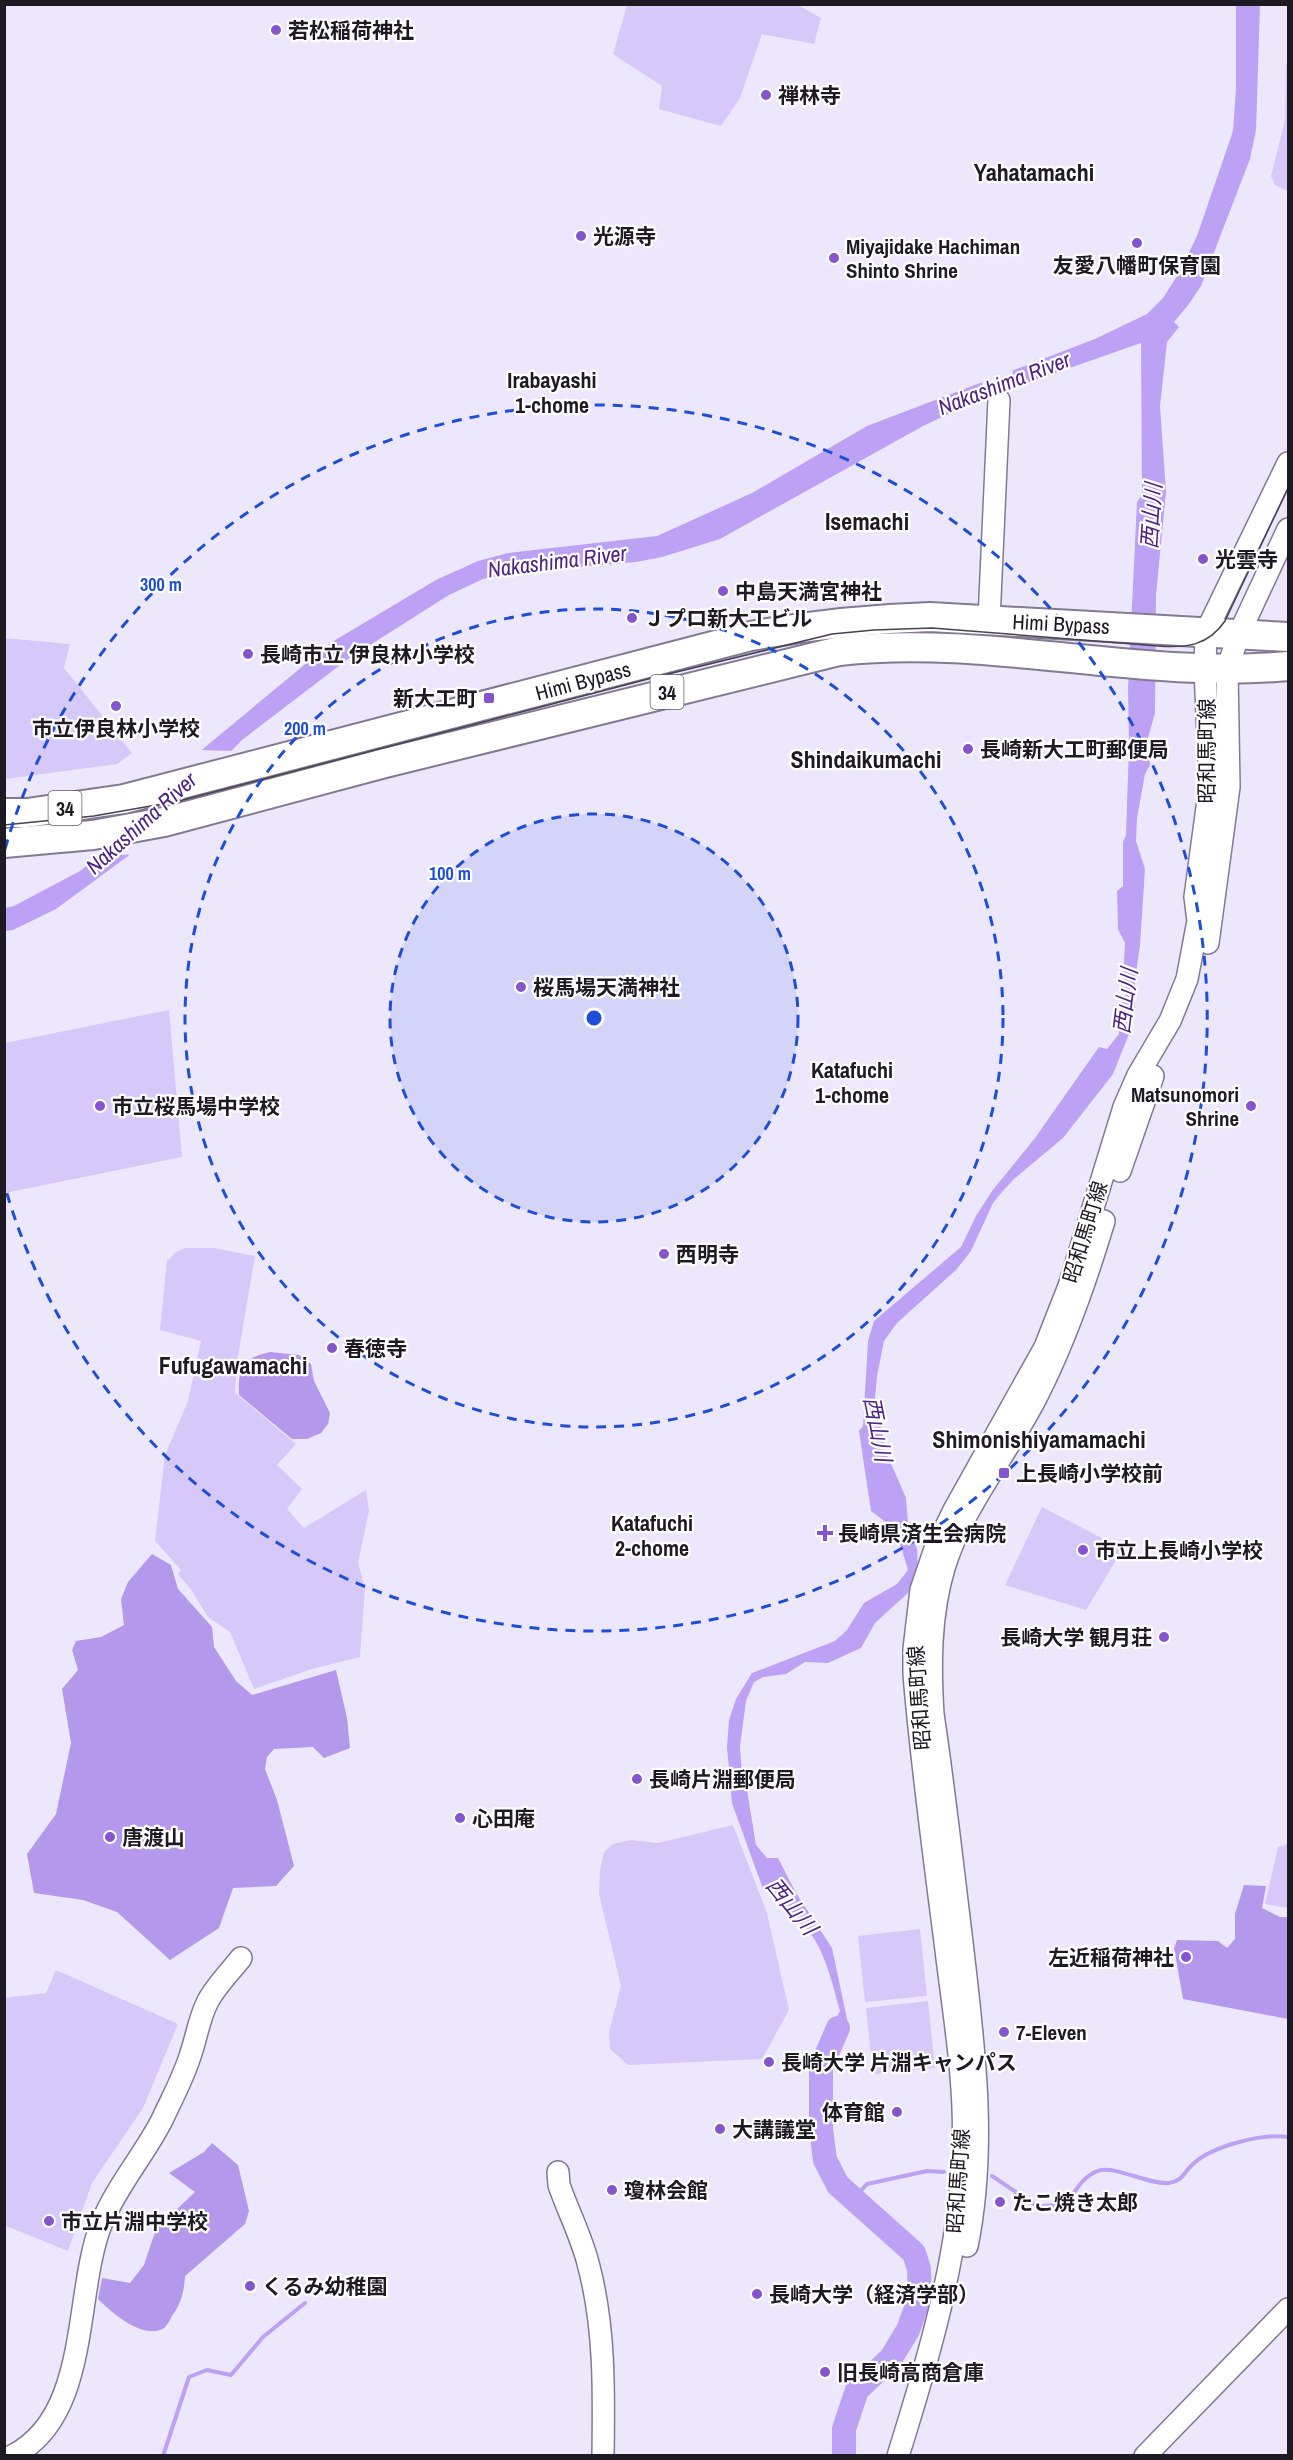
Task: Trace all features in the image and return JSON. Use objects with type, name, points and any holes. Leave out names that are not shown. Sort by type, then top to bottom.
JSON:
[{"type":"highway","name":"Himi Bypass","points":[[4,813],[27,813],[124,799],[751,636],[870,618],[930,617],[1206,632]]},
{"type":"highway","name":"34","points":[[1206,632],[1288,637]]},
{"type":"highway","name":"Himi Bypass","points":[[4,843],[93,835],[164,822],[418,755],[839,651],[875,646],[934,646],[1125,664],[1216,668]]},
{"type":"highway","name":"34","points":[[1216,668],[1288,666]]},
{"type":"main road","points":[[989,620],[999,400]]},
{"type":"main road","points":[[1206,632],[1288,463]]},
{"type":"main road","name":"昭和馬町線","points":[[898,2456],[929,2355],[946,2289],[956,2228],[963,2155],[961,2056],[914,1674],[915,1640],[921,1590],[935,1549],[954,1510],[1045,1347],[1069,1286],[1124,1107],[1138,1075],[1170,1021],[1187,979],[1198,921],[1195,897],[1210,785],[1216,668],[1239,634],[1288,529]]},
{"type":"main road","name":"昭和馬町線","points":[[912,2456],[942,2360],[958,2291],[971,2229],[978,2157],[976,2056],[933,1714],[930,1672],[938,1594],[944,1567],[967,1515],[1036,1398],[1059,1351],[1086,1284],[1150,1081],[1183,1026],[1201,983],[1212,923],[1229,787],[1216,668],[1206,632]]},
{"type":"main road","points":[[12,2456],[36,2438],[55,2414],[71,2379],[93,2249],[103,2221],[160,2123],[178,2086],[208,2001],[241,1958]]},
{"type":"main road","points":[[558,2172],[561,2191],[589,2265],[602,2342],[603,2456]]},
{"type":"main road","points":[[1145,2456],[1288,2309]]},
{"type":"shaded area","points":[[627,5],[798,5],[821,18],[814,44],[762,34],[740,98],[721,126],[659,109],[662,86],[613,54]]},
{"type":"shaded area","points":[[1288,63],[1288,191],[1275,185],[1271,176],[1285,120],[1286,64]]},
{"type":"shaded area","points":[[4,638],[70,644],[64,668],[132,753],[117,764],[5,779]]},
{"type":"shaded area","points":[[169,1010],[182,1157],[5,1193],[5,1043]]},
{"type":"shaded area","points":[[186,1248],[214,1248],[255,1256],[237,1362],[235,1393],[296,1444],[277,1465],[302,1489],[287,1509],[304,1528],[366,1490],[369,1511],[358,1563],[365,1588],[360,1657],[312,1669],[254,1689],[230,1632],[208,1617],[190,1588],[178,1574],[181,1570],[155,1541],[165,1455],[188,1401],[201,1341],[160,1330],[167,1261],[176,1252]]},
{"type":"shaded area","points":[[270,1352],[299,1355],[311,1364],[314,1381],[330,1413],[328,1424],[321,1433],[307,1439],[292,1439],[239,1395],[241,1371],[244,1365],[254,1357]]},
{"type":"shaded area","points":[[1042,1507],[1123,1549],[1086,1610],[1005,1585]]},
{"type":"shaded area","points":[[152,1554],[171,1565],[178,1589],[212,1627],[214,1647],[236,1681],[252,1695],[336,1670],[347,1718],[350,1748],[324,1758],[313,1747],[274,1749],[267,1757],[265,1769],[277,1800],[294,1866],[276,1886],[233,1888],[219,1928],[170,1960],[117,1912],[83,1900],[34,1893],[27,1854],[56,1814],[71,1743],[62,1689],[78,1670],[72,1650],[76,1641],[101,1637],[124,1625],[121,1599],[128,1582]]},
{"type":"shaded area","points":[[733,1825],[767,1913],[789,2010],[762,2059],[628,2065],[610,2049],[609,2032],[621,1986],[599,1894],[600,1870],[604,1852],[613,1844],[631,1840],[658,1843]]},
{"type":"shaded area","points":[[1288,1842],[1288,1908],[1265,1904],[1278,1847]]},
{"type":"shaded area","points":[[1244,1885],[1266,1886],[1262,1908],[1280,1917],[1288,1917],[1288,2019],[1183,1999],[1174,1948],[1177,1940],[1218,1941],[1227,1948],[1235,1939],[1235,1914]]},
{"type":"shaded area","points":[[920,1929],[927,1996],[865,2002],[858,1936]]},
{"type":"shaded area","name":"市立片淵中学校","points":[[56,1970],[178,2024],[143,2108],[92,2183],[68,2251],[4,2225],[5,1998],[46,1993]]},
{"type":"shaded area","points":[[928,2001],[935,2068],[873,2074],[866,2008]]},
{"type":"shaded area","points":[[212,2143],[238,2165],[249,2211],[245,2224],[185,2276],[180,2302],[165,2327],[156,2331],[138,2328],[119,2317],[98,2299],[102,2278],[130,2283],[144,2265],[156,2229],[195,2192],[169,2173],[204,2152]]},
{"type":"water","name":"Nakashima River","points":[[1236,5],[1260,5],[1256,130],[1250,159],[1201,286],[1174,322],[1179,327],[1167,342],[1160,406],[1166,492],[1156,595],[1155,713],[1148,738],[1150,765],[1145,774],[1137,818],[1136,841],[1145,869],[1140,945],[1135,980],[1135,1006],[1129,1034],[1113,1074],[1063,1138],[1014,1179],[1001,1193],[993,1203],[971,1251],[956,1270],[897,1323],[884,1341],[875,1398],[886,1452],[906,1498],[908,1523],[917,1549],[918,1570],[908,1593],[875,1623],[861,1648],[828,1663],[805,1662],[786,1674],[763,1677],[754,1682],[746,1701],[740,1746],[742,1777],[746,1784],[756,1845],[767,1858],[778,1858],[796,1893],[832,1948],[847,2019],[831,2059],[818,2057],[840,2011],[828,1970],[816,1941],[808,1930],[789,1914],[776,1896],[763,1889],[732,1803],[727,1747],[729,1720],[736,1699],[752,1673],[835,1641],[847,1630],[864,1603],[897,1584],[908,1570],[896,1530],[871,1511],[859,1431],[863,1426],[868,1341],[874,1321],[961,1247],[976,1216],[992,1191],[1035,1138],[1099,1047],[1107,1049],[1119,1034],[1117,1010],[1127,990],[1123,981],[1125,943],[1118,929],[1117,891],[1123,886],[1123,842],[1126,835],[1129,746],[1128,688],[1137,502],[1142,495],[1141,343],[978,400],[923,426],[720,539],[662,557],[636,562],[513,573],[483,579],[449,595],[348,659],[242,740],[128,856],[56,909],[13,930],[5,931],[5,908],[14,906],[80,871],[108,849],[204,748],[332,642],[436,580],[478,561],[508,553],[657,536],[752,493],[867,426],[1095,339],[1147,314],[1163,298],[1179,273],[1197,236],[1233,131],[1236,88]]},
{"type":"pier","points":[[1013,367],[1012,388],[983,401],[982,379]]},
{"type":"pier","points":[[198,750],[235,751],[134,854],[92,857],[139,814]]},
{"type":"waterway","name":"西山川","points":[[838,2028],[821,2067],[821,2129],[825,2160],[838,2185],[914,2253],[919,2269],[920,2297],[908,2330],[891,2358],[857,2390],[844,2429],[844,2456]]},
{"type":"waterway","points":[[992,2176],[1037,2206],[1066,2205],[1085,2179],[1101,2170],[1116,2171],[1169,2183],[1180,2178],[1202,2158],[1225,2146],[1265,2137],[1288,2137]]},
{"type":"waterway","points":[[853,2199],[867,2184],[927,2171],[944,2172]]},
{"type":"waterway","points":[[163,2456],[189,2377],[207,2370],[231,2375],[263,2337],[305,2303]]},
{"type":"tram line","points":[[4,825],[94,816],[179,801],[652,678],[832,634],[932,628],[1158,646],[1196,644],[1211,636],[1225,621],[1288,488]]},
{"type":"place","name":"若松稲荷神社","points":[[276,30]]},
{"type":"place","name":"禅林寺","points":[[766,95]]},
{"type":"place","name":"光源寺","points":[[581,236]]},
{"type":"place","name":"友愛八幡町保育園","points":[[1137,243]]},
{"type":"place","name":"Miyajidake Hachiman Shinto Shrine","points":[[834,258]]},
{"type":"place","name":"光雲寺","points":[[1203,559]]},
{"type":"place","name":"中島天満宮神社","points":[[723,591]]},
{"type":"place","name":"Ｊプロ新大工ビル","points":[[632,618]]},
{"type":"place","name":"長崎市立 伊良林小学校","points":[[248,654]]},
{"type":"place","name":"新大工町","points":[[489,698]]},
{"type":"place","name":"市立伊良林小学校","points":[[116,706]]},
{"type":"place","name":"長崎新大工町郵便局","points":[[968,749]]},
{"type":"place","name":"桜馬場天満神社","points":[[521,987]]},
{"type":"place","name":"市立桜馬場中学校","points":[[100,1106]]},
{"type":"place","name":"Matsunomori Shrine","points":[[1251,1106]]},
{"type":"place","name":"西明寺","points":[[664,1254]]},
{"type":"place","name":"春徳寺","points":[[332,1348]]},
{"type":"place","name":"上長崎小学校前","points":[[1004,1473]]},
{"type":"place","name":"長崎県済生会病院","points":[[825,1533]]},
{"type":"place","name":"市立上長崎小学校","points":[[1083,1550]]},
{"type":"place","name":"長崎大学 観月荘","points":[[1164,1637]]},
{"type":"place","name":"長崎片淵郵便局","points":[[637,1779]]},
{"type":"place","name":"心田庵","points":[[460,1818]]},
{"type":"place","name":"唐渡山","points":[[110,1837]]},
{"type":"place","name":"左近稲荷神社","points":[[1186,1957]]},
{"type":"place","name":"7-Eleven","points":[[1004,2032]]},
{"type":"place","name":"長崎大学 片淵キャンパス","points":[[769,2062]]},
{"type":"place","name":"体育館","points":[[897,2112]]},
{"type":"place","name":"大講議堂","points":[[720,2129]]},
{"type":"place","name":"瓊林会館","points":[[612,2190]]},
{"type":"place","name":"たこ焼き太郎","points":[[1000,2202]]},
{"type":"place","name":"市立片淵中学校","points":[[49,2221]]},
{"type":"place","name":"くるみ幼稚園","points":[[250,2286]]},
{"type":"place","name":"長崎大学（経済学部）","points":[[757,2294]]},
{"type":"place","name":"旧長崎高商倉庫","points":[[825,2372]]},
{"type":"district","name":"Yahatamachi","points":[[1034,172]]},
{"type":"district","name":"Irabayashi 1-chome","points":[[552,392]]},
{"type":"district","name":"Isemachi","points":[[867,521]]},
{"type":"district","name":"Shindaikumachi","points":[[866,759]]},
{"type":"district","name":"Katafuchi 1-chome","points":[[852,1082]]},
{"type":"district","name":"Fufugawamachi","points":[[233,1365]]},
{"type":"district","name":"Shimonishiyamamachi","points":[[1039,1439]]},
{"type":"district","name":"Katafuchi 2-chome","points":[[652,1536]]}]
